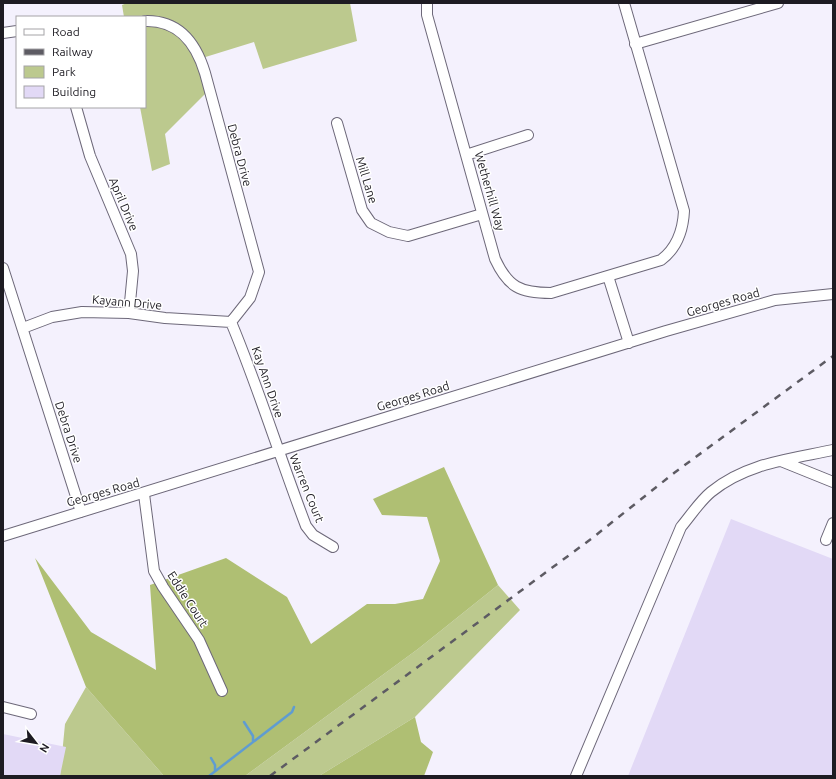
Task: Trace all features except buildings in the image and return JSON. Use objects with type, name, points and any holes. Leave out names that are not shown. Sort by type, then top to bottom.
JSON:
[{"type":"street","name":"Wetherhill Way","points":[[427,3],[427,15],[495,259],[503,275],[511,284],[520,290],[534,293],[551,293],[661,260],[670,253],[678,240],[683,225],[684,211],[624,3]]},
{"type":"street","points":[[635,44],[778,3]]},
{"type":"street","name":"Debra Drive","points":[[146,21],[159,21],[179,30],[194,45],[204,73],[259,272],[250,298],[231,322]]},
{"type":"street","points":[[3,33],[16,31]]},
{"type":"street","name":"April Drive","points":[[76,108],[90,156],[131,254],[133,272],[129,313]]},
{"type":"street","name":"Mill Lane","points":[[337,123],[362,210],[371,223],[389,232],[408,236],[482,214]]},
{"type":"street","points":[[466,155],[528,135]]},
{"type":"street","name":"Debra Drive","points":[[3,268],[23,328],[50,419],[81,512]]},
{"type":"street","points":[[608,276],[629,343]]},
{"type":"street","name":"Georges Road","points":[[3,536],[144,494],[278,451],[629,343],[775,300],[833,294]]},
{"type":"street","name":"Kayann Drive","points":[[23,328],[52,317],[82,312],[129,313],[165,318],[231,322]]},
{"type":"street","name":"Kay Ann Drive","points":[[231,322],[251,371],[278,451]]},
{"type":"street","points":[[576,776],[681,527],[710,492],[727,480],[761,465],[833,450]]},
{"type":"street","name":"Warren Court","points":[[278,451],[306,526],[313,535],[333,547]]},
{"type":"street","points":[[781,461],[833,482]]},
{"type":"street","name":"Eddie Court","points":[[144,494],[154,571],[163,587],[199,640],[222,691]]},
{"type":"street","points":[[826,540],[833,523]]},
{"type":"street","points":[[3,707],[31,714]]},
{"type":"green space","points":[[127,3],[350,3],[357,41],[263,69],[254,42],[199,59],[207,92],[165,134],[170,164],[152,171],[140,108],[146,108],[146,16],[124,16],[122,5]]},
{"type":"green space","points":[[444,467],[498,585],[418,649],[245,776],[164,776],[86,687],[35,558],[91,632],[156,670],[150,585],[226,558],[287,597],[311,644],[367,604],[395,604],[423,599],[440,561],[427,517],[382,515],[373,499]]},
{"type":"green space","points":[[498,585],[520,610],[415,717],[319,776],[245,776],[418,649]]},
{"type":"green space","points":[[86,687],[164,776],[60,776],[65,724]]},
{"type":"green space","points":[[415,717],[421,742],[433,752],[424,776],[319,776]]},
{"type":"waterway","points":[[209,776],[292,712],[294,707]]},
{"type":"waterway","points":[[244,722],[253,736],[253,742]]},
{"type":"waterway","points":[[211,758],[215,765],[215,771]]},
{"type":"railway","points":[[270,776],[591,539],[674,473],[833,356]]}]
